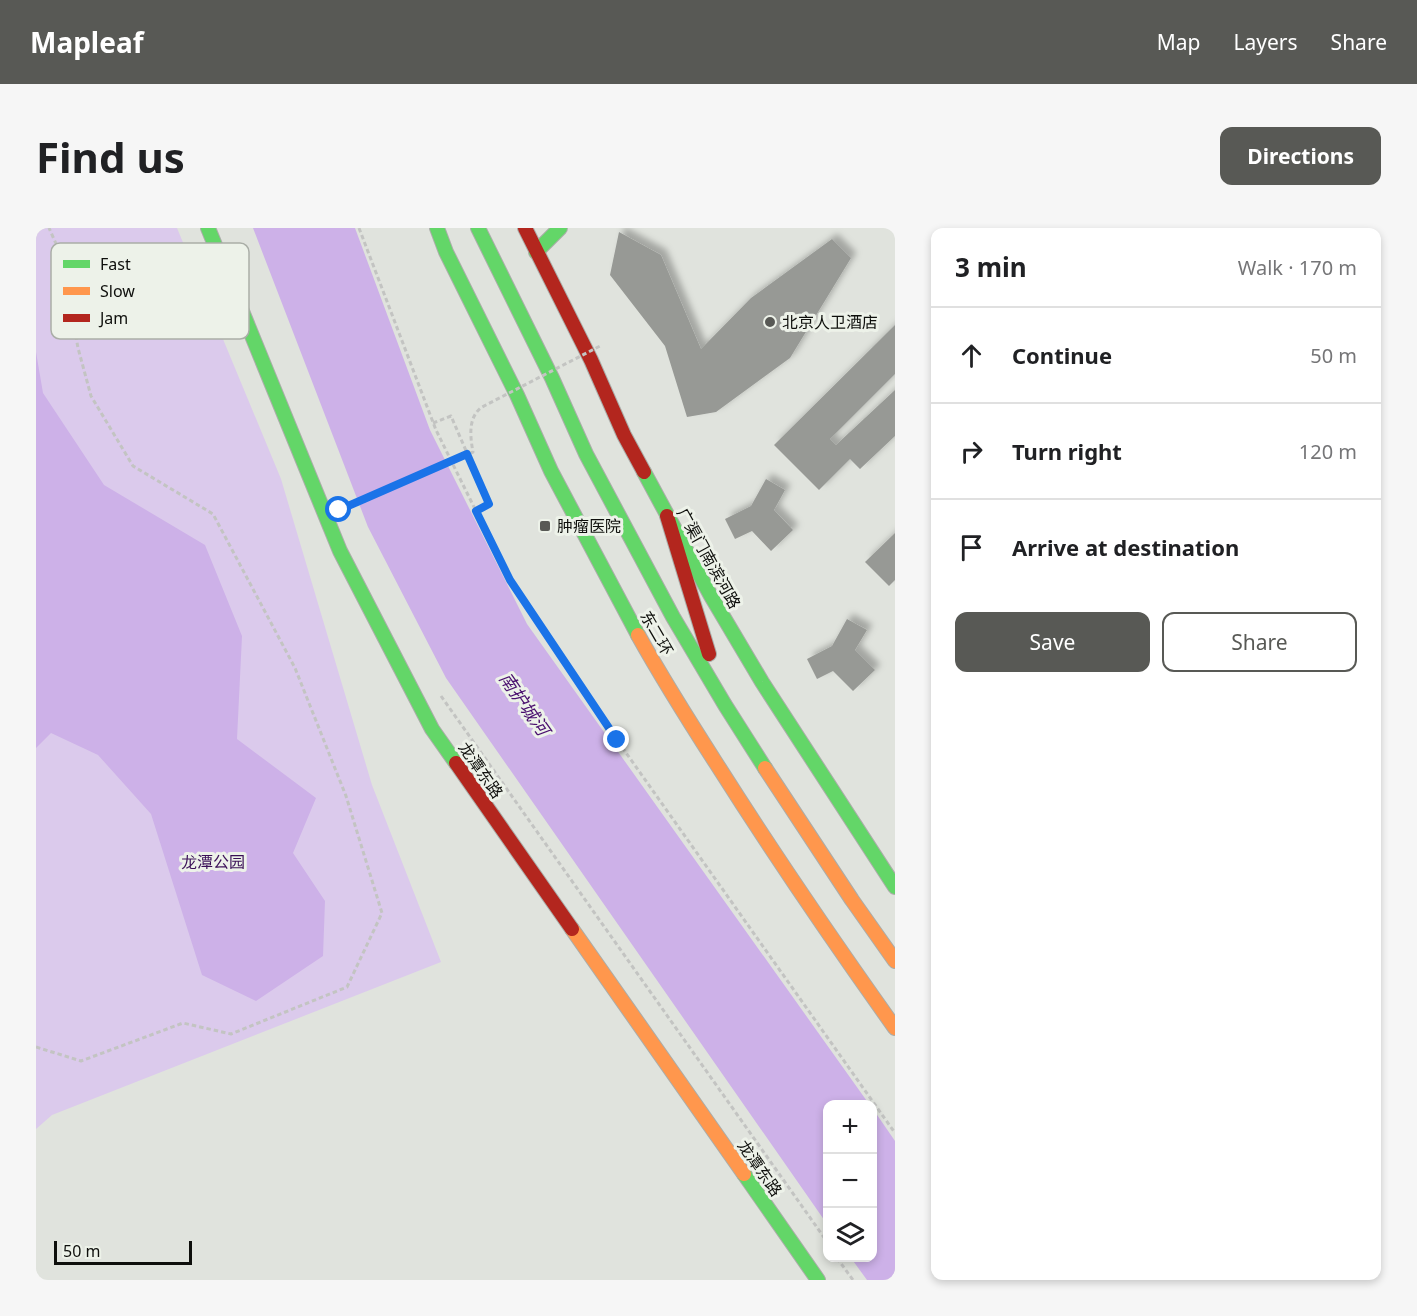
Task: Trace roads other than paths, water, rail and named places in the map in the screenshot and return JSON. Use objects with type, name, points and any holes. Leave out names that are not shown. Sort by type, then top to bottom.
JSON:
[{"type":"main road","name":"龙潭东路","points":[[208,228],[214,243]]},
{"type":"main road","name":"东二环","points":[[436,228],[551,471],[639,637],[751,818],[820,922],[895,1028]]},
{"type":"main road","name":"东二环","points":[[478,228],[552,378],[586,454],[673,617],[725,705],[852,900],[895,961]]},
{"type":"main road","name":"广渠门南滨河路","points":[[525,228],[591,360],[624,435],[711,596],[762,682],[895,887]]},
{"type":"main road","points":[[536,252],[560,228]]},
{"type":"main road","name":"龙潭东路","points":[[249,328],[340,551],[432,729],[818,1280]]},
{"type":"main road","points":[[667,516],[725,705]]},
{"type":"water","name":"南护城河","points":[[253,228],[355,228],[430,430],[527,624],[866,1100],[823,1100],[823,1218],[446,678],[368,527]]},
{"type":"water","points":[[36,352],[43,393],[104,485],[205,545],[242,636],[237,739],[316,798],[293,853],[325,901],[323,956],[256,1001],[202,975],[151,814],[98,755],[51,733],[36,748]]},
{"type":"water","points":[[877,1115],[895,1141],[895,1280],[867,1280],[854,1262],[877,1262]]},
{"type":"place","name":"北京人卫酒店","points":[[770,322]]},
{"type":"place","name":"肿瘤医院","points":[[545,526]]},
{"type":"park label","name":"龙潭公园","points":[[213,862]]}]
